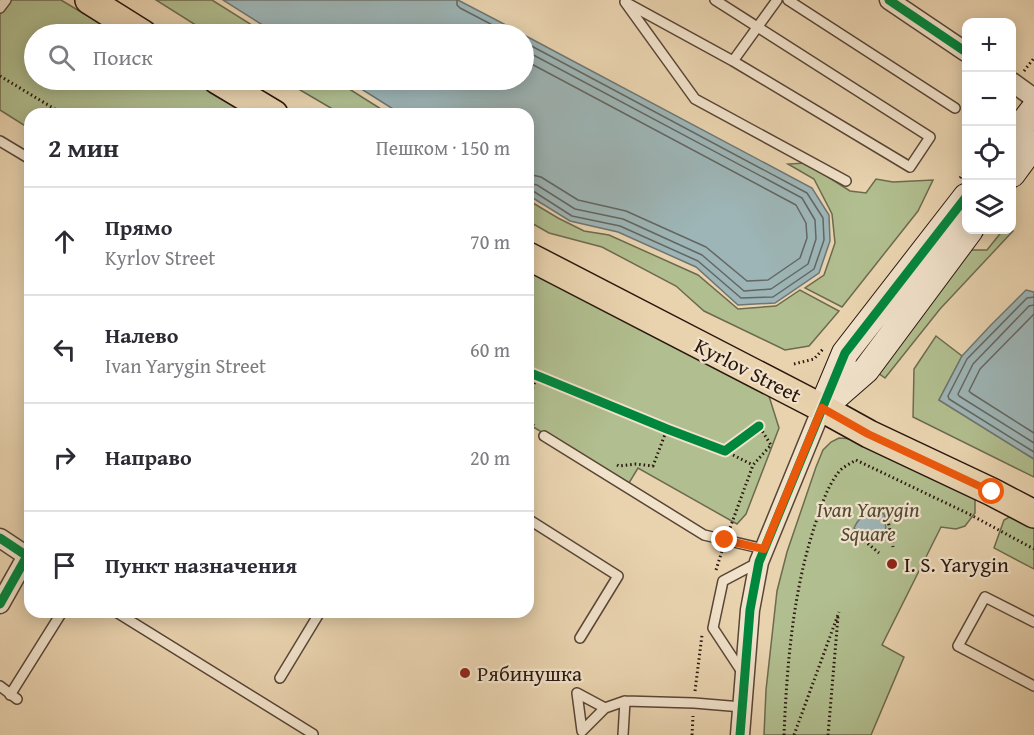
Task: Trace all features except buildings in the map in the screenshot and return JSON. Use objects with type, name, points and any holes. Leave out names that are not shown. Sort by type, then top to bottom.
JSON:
[{"type":"main road","points":[[89,0],[127,24]]},
{"type":"main road","points":[[234,90],[264,108]]},
{"type":"main road","name":"Kyrlov Street","points":[[534,259],[868,434],[1034,514]]},
{"type":"street","points":[[889,0],[962,49]]},
{"type":"street","points":[[1016,85],[1034,98]]},
{"type":"street","points":[[1016,132],[1034,109]]},
{"type":"street","points":[[1016,167],[1034,144]]},
{"type":"street","points":[[737,732],[742,707],[750,610],[762,556],[845,353],[962,202]]},
{"type":"street","points":[[822,408],[866,370],[967,234]]},
{"type":"street","points":[[0,538],[24,553]]},
{"type":"street","points":[[0,604],[24,562]]},
{"type":"lane","points":[[0,8],[6,0]]},
{"type":"lane","points":[[623,1],[733,61],[910,167],[930,137],[715,0]]},
{"type":"lane","points":[[733,61],[777,0]]},
{"type":"lane","points":[[788,0],[955,108]]},
{"type":"lane","points":[[623,1],[695,99],[846,181]]},
{"type":"lane","points":[[0,141],[24,155]]},
{"type":"lane","points":[[544,436],[704,535],[762,556]]},
{"type":"lane","points":[[534,523],[618,576],[580,638]]},
{"type":"lane","points":[[744,675],[713,628],[723,581],[762,556]]},
{"type":"lane","points":[[1034,622],[985,597],[958,646],[1034,686]]},
{"type":"lane","points":[[0,686],[14,697],[59,618]]},
{"type":"lane","points":[[126,618],[312,735]]},
{"type":"lane","points":[[280,678],[316,618]]},
{"type":"lane","points":[[605,708],[625,701],[742,707]]},
{"type":"lane","points":[[623,735],[625,701]]},
{"type":"path","points":[[0,76],[53,108]]},
{"type":"path","points":[[534,375],[725,451],[753,465]]},
{"type":"path","points":[[534,384],[537,376]]},
{"type":"path","points":[[725,451],[759,426]]},
{"type":"path","points":[[612,463],[619,466],[636,464],[653,466],[667,429]]},
{"type":"path","points":[[784,735],[787,682],[801,576],[808,543],[823,502],[839,471],[856,460],[969,514],[1034,549]]},
{"type":"path","points":[[887,515],[893,547]]},
{"type":"path","points":[[854,532],[879,553]]},
{"type":"path","points":[[794,735],[839,612],[828,735]]},
{"type":"green space","points":[[0,0],[61,0],[101,24],[24,24],[24,90],[209,90],[239,108],[24,108],[24,125],[0,110]]},
{"type":"green space","points":[[156,0],[212,0],[250,24],[194,24]]},
{"type":"green space","points":[[300,90],[351,90],[379,108],[331,108]]},
{"type":"green space","points":[[806,163],[850,191],[866,193],[876,179],[893,182],[933,180],[918,211],[842,307],[805,288],[824,275],[835,243],[832,214],[814,179],[788,164]]},
{"type":"green space","points":[[534,204],[584,231],[609,235],[698,275],[738,309],[776,306],[800,290],[839,311],[809,346],[785,350],[704,311],[676,286],[602,247],[549,233],[534,224]]},
{"type":"green space","points":[[1000,234],[1010,234],[940,309],[885,378],[874,370],[966,250],[987,250]]},
{"type":"green space","points":[[534,271],[768,393],[779,428],[746,514],[737,524],[638,468],[629,483],[534,428]]},
{"type":"green space","points":[[936,336],[962,356],[939,400],[1034,459],[1034,477],[913,417],[914,369]]},
{"type":"green space","name":"Ivan Yarygin Square","points":[[839,438],[854,439],[969,494],[975,500],[975,513],[965,526],[956,529],[941,527],[882,645],[904,657],[871,735],[764,735],[766,690],[777,591],[787,552],[816,467],[823,450]]},
{"type":"green space","points":[[1013,515],[1034,523],[1034,569],[994,548],[1004,520]]},
{"type":"water","points":[[223,0],[458,0],[504,24],[261,24]]},
{"type":"water","points":[[534,40],[812,188],[829,215],[830,241],[819,273],[775,303],[738,305],[696,267],[618,232],[570,221],[534,199],[534,108],[391,108],[363,90],[534,90]]},
{"type":"water","points":[[1026,290],[1034,292],[1034,459],[939,400],[962,356]]},
{"type":"water","points":[[872,511],[884,514],[886,530],[870,540],[854,528],[861,517]]},
{"type":"cycle path","points":[[889,0],[962,49]]},
{"type":"cycle path","points":[[740,735],[750,610],[759,562],[845,353],[962,202]]},
{"type":"cycle path","points":[[534,374],[725,451],[759,426]]},
{"type":"cycle path","points":[[0,538],[24,554]]},
{"type":"cycle path","points":[[0,604],[24,561]]},
{"type":"place","name":"I. S. Yarygin","points":[[892,564]]},
{"type":"place","name":"Рябинушка","points":[[465,673]]},
{"type":"route","points":[[725,540],[764,549],[822,408],[868,434],[992,492]]}]
